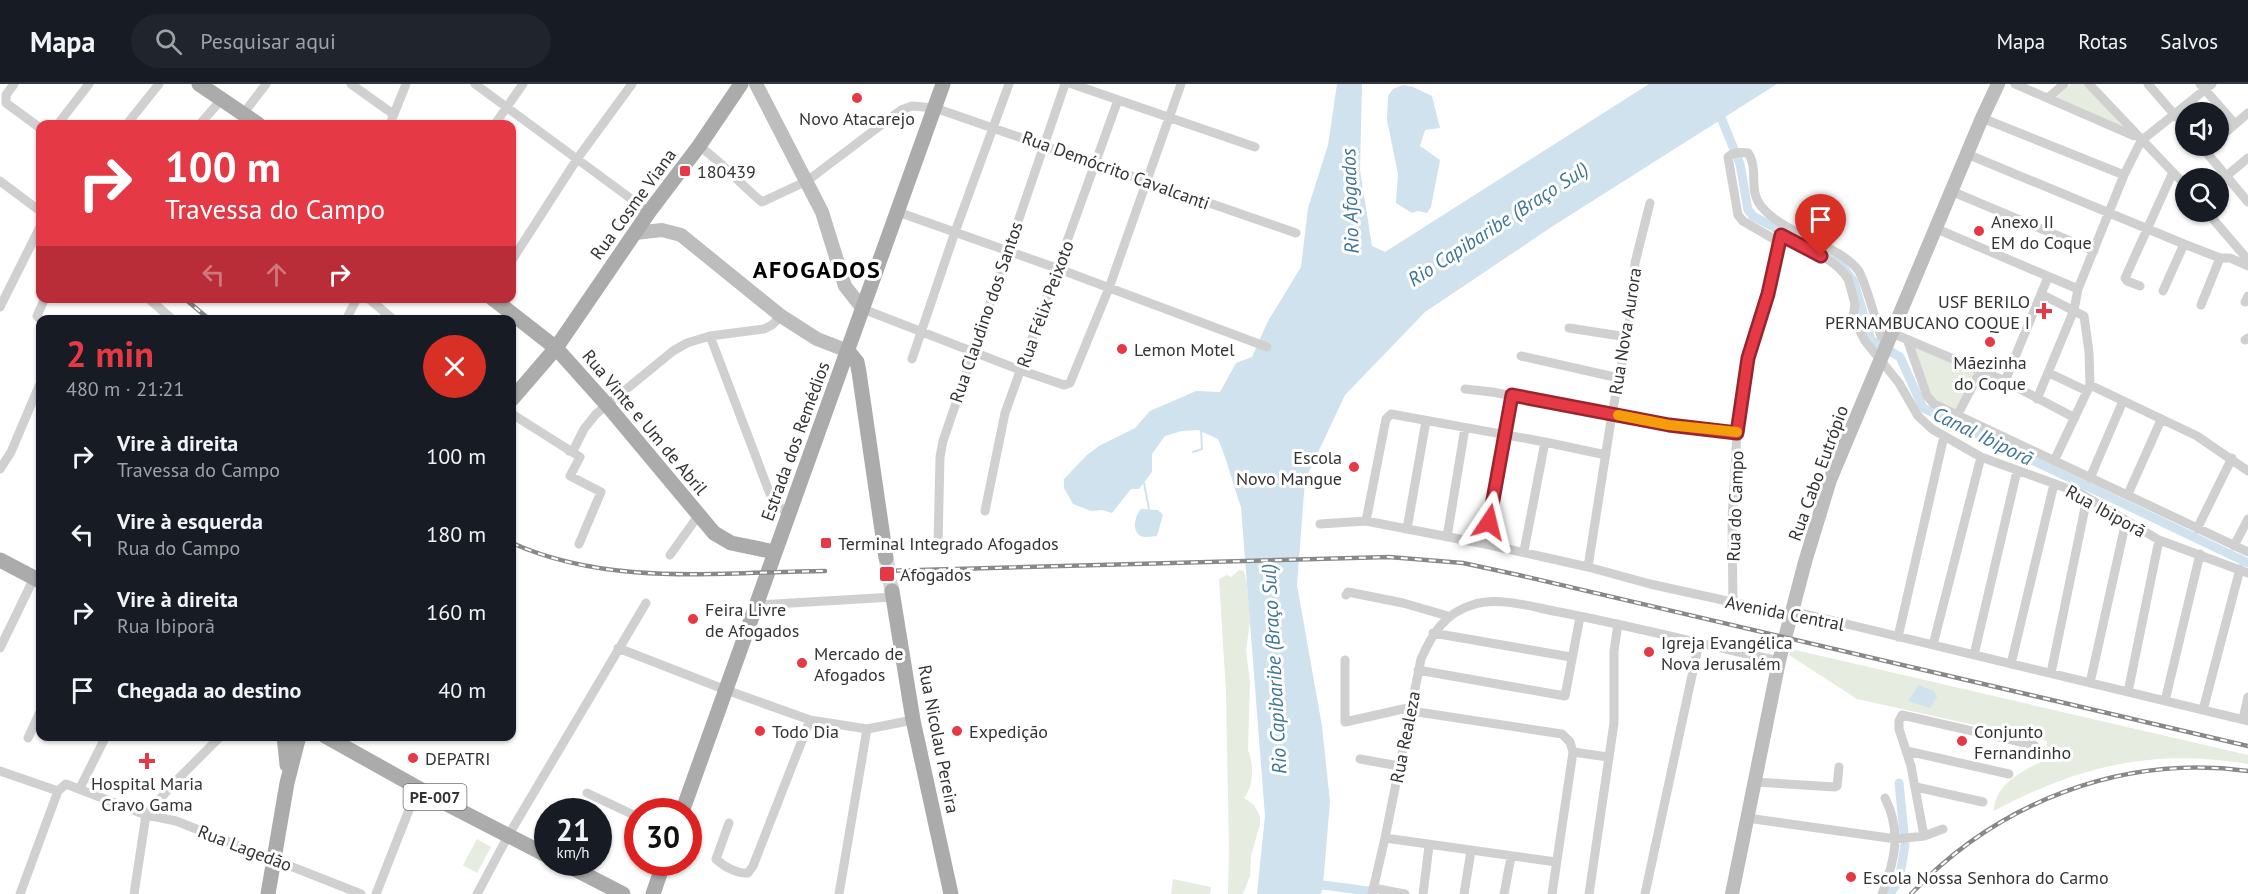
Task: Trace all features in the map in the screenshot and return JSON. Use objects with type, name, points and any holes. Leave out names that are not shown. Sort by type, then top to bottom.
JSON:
[{"type":"main road","name":"Rua Cosme Viana","points":[[516,394],[556,348],[649,212],[699,146],[741,84]]},
{"type":"main road","name":"Estrada dos Remédios","points":[[687,798],[943,84]]},
{"type":"main road","points":[[211,90],[252,120]]},
{"type":"main road","name":"Rua Vinte e Um de Abril","points":[[498,303],[514,315]]},
{"type":"main road","name":"Rua Vinte e Um de Abril","points":[[516,317],[556,348],[607,405],[698,516],[722,539],[775,552]]},
{"type":"main road","points":[[848,351],[857,362],[859,372],[886,558]]},
{"type":"main road","points":[[0,560],[36,578]]},
{"type":"main road","name":"Rua Nicolau Pereira","points":[[893,594],[913,720],[951,894]]},
{"type":"main road","points":[[284,741],[286,783]]},
{"type":"main road","points":[[268,894],[286,783],[298,741]]},
{"type":"main road","name":"PE-007","points":[[334,741],[534,849]]},
{"type":"main road","points":[[588,876],[623,894]]},
{"type":"main road","points":[[653,894],[659,876]]},
{"type":"street","points":[[14,84],[7,93],[5,99],[7,105],[36,125]]},
{"type":"street","points":[[61,120],[89,84]]},
{"type":"street","points":[[130,120],[159,84]]},
{"type":"street","points":[[243,114],[266,84]]},
{"type":"street","points":[[351,84],[393,114]]},
{"type":"street","points":[[391,120],[406,84]]},
{"type":"street","points":[[475,84],[649,212]]},
{"type":"street","points":[[498,120],[523,84]]},
{"type":"street","points":[[516,254],[577,159],[632,84]]},
{"type":"street","points":[[756,84],[807,181],[831,235],[845,286],[863,309],[1064,385],[1072,380],[1109,288],[1181,84]]},
{"type":"street","points":[[912,359],[1009,84]]},
{"type":"street","name":"Rua Claudino dos Santos","points":[[938,545],[941,449],[972,352],[1065,84]]},
{"type":"street","points":[[1072,84],[1255,147]]},
{"type":"street","name":"Rua Cabo Eutrópio","points":[[1732,894],[1779,661],[1830,480],[1998,84]]},
{"type":"street","points":[[2015,84],[2140,139]]},
{"type":"street","points":[[2048,98],[2064,84]]},
{"type":"street","points":[[2089,84],[2173,172],[2125,278],[2140,286]]},
{"type":"street","points":[[2148,84],[2174,116]]},
{"type":"street","points":[[2054,460],[2088,388],[2087,331],[2078,311],[2078,290],[2140,139],[2174,116],[2206,86],[2235,124]]},
{"type":"street","points":[[201,120],[211,90]]},
{"type":"street","name":"Rua Félix Peixoto","points":[[986,511],[1005,413],[1059,269],[1118,100]]},
{"type":"street","name":"Rua Demócrito Cavalcanti","points":[[699,146],[741,186],[762,202],[807,181],[901,110],[912,106],[935,108],[1296,233]]},
{"type":"street","points":[[2229,129],[2248,113]]},
{"type":"street","points":[[1982,118],[2124,175]]},
{"type":"street","name":"Rua Ibiporã","points":[[1890,337],[1881,336],[1858,270],[1841,256],[1784,225],[1761,206],[1755,195],[1753,159],[1748,153],[1736,153],[1728,157],[1738,215],[1743,221],[1842,269],[1848,279],[1855,304],[1853,317],[1865,341],[1899,383],[1918,416],[1932,429],[1981,458],[2087,498],[2159,540],[2244,571]]},
{"type":"street","points":[[1967,154],[2184,244],[2248,266]]},
{"type":"street","points":[[2229,174],[2248,158]]},
{"type":"street","points":[[2229,178],[2248,202]]},
{"type":"street","points":[[0,181],[36,208]]},
{"type":"street","points":[[1951,191],[2094,251]]},
{"type":"street","name":"Rua Nova Aurora","points":[[1588,567],[1633,300],[1635,263],[1650,203]]},
{"type":"street","points":[[898,212],[1267,347]]},
{"type":"street","points":[[2216,222],[2248,260]]},
{"type":"street","points":[[1936,229],[2078,290]]},
{"type":"street","points":[[635,233],[662,230],[681,235],[781,316],[817,339],[848,351]]},
{"type":"street","points":[[0,307],[36,235]]},
{"type":"street","name":"Rua do Campo","points":[[1733,603],[1732,520],[1737,433],[1748,358],[1768,294],[1780,238]]},
{"type":"street","points":[[2163,291],[2184,244]]},
{"type":"street","points":[[2201,305],[2220,258]]},
{"type":"street","points":[[2005,381],[2048,277]]},
{"type":"street","points":[[2041,294],[2078,311]]},
{"type":"street","points":[[154,303],[167,315]]},
{"type":"street","points":[[374,303],[388,315]]},
{"type":"street","points":[[2037,399],[2078,311]]},
{"type":"street","points":[[569,451],[574,449],[590,420],[673,351],[687,343],[710,336],[764,329],[781,316]]},
{"type":"street","points":[[1569,328],[1627,337]]},
{"type":"street","points":[[710,336],[773,502],[789,514]]},
{"type":"street","points":[[1890,337],[1906,339],[2005,381],[2075,418]]},
{"type":"street","name":"Rua Ibiporã","points":[[1906,339],[1930,400],[2248,552]]},
{"type":"street","points":[[1521,356],[1619,378]]},
{"type":"street","points":[[1958,414],[1980,372]]},
{"type":"street","points":[[2049,373],[2123,401],[2197,436],[2248,471]]},
{"type":"street","points":[[1465,389],[1512,395],[1669,425],[1737,433]]},
{"type":"street","points":[[0,469],[36,393]]},
{"type":"street","points":[[1485,544],[1512,395]]},
{"type":"street","points":[[2091,478],[2123,401]]},
{"type":"street","points":[[1366,521],[1386,419],[1391,414],[1606,455]]},
{"type":"street","points":[[516,417],[580,457],[570,476],[601,492],[579,544]]},
{"type":"street","points":[[2128,494],[2161,420]]},
{"type":"street","points":[[1407,529],[1426,421]]},
{"type":"street","points":[[1447,537],[1465,428]]},
{"type":"street","points":[[1898,637],[1944,436]]},
{"type":"street","points":[[1524,551],[1545,442]]},
{"type":"street","points":[[1933,645],[1981,458]]},
{"type":"street","points":[[2197,529],[2232,458]]},
{"type":"street","points":[[1974,655],[2017,471]]},
{"type":"street","points":[[2011,664],[2054,484]]},
{"type":"street","points":[[2050,673],[2087,498]]},
{"type":"street","points":[[670,555],[698,516]]},
{"type":"street","points":[[2234,546],[2248,519]]},
{"type":"street","name":"Avenida Central","points":[[1320,524],[1366,521],[1524,551],[1650,584],[1791,615],[1797,612],[2246,720]]},
{"type":"street","points":[[2090,683],[2126,521]]},
{"type":"street","points":[[2128,692],[2159,540]]},
{"type":"street","points":[[2165,701],[2200,554]]},
{"type":"street","points":[[2203,710],[2244,571]]},
{"type":"street","points":[[0,648],[36,581]]},
{"type":"street","points":[[1346,595],[1348,592],[1402,603],[1448,616]]},
{"type":"street","points":[[756,605],[893,594]]},
{"type":"street","name":"Rua Realeza","points":[[1372,891],[1412,709],[1418,670],[1433,633],[1448,616],[1475,604],[1490,602],[1509,603],[1580,616]]},
{"type":"street","points":[[477,894],[508,836],[646,603]]},
{"type":"street","points":[[1418,670],[1564,696],[1580,616],[1779,661]]},
{"type":"street","points":[[1589,894],[1614,723],[1614,651],[1618,624]]},
{"type":"street","points":[[1433,633],[1571,657]]},
{"type":"street","points":[[1645,894],[1699,643]]},
{"type":"street","points":[[618,648],[810,720],[867,729],[913,720]]},
{"type":"street","points":[[1346,660],[1345,722],[1412,709],[1562,734],[1570,742],[1574,752],[1552,894]]},
{"type":"street","points":[[2246,720],[2248,697]]},
{"type":"street","points":[[1924,836],[1916,787],[1899,729],[1900,717],[1905,715],[2034,745]]},
{"type":"street","points":[[729,823],[716,859],[742,873],[748,873],[753,866],[810,720]]},
{"type":"street","points":[[28,738],[36,721]]},
{"type":"street","points":[[839,894],[867,729]]},
{"type":"street","points":[[80,788],[104,741]]},
{"type":"street","points":[[134,894],[146,815],[216,741]]},
{"type":"street","points":[[1907,751],[2009,774]]},
{"type":"street","points":[[1574,752],[1608,757]]},
{"type":"street","points":[[1360,759],[1400,766]]},
{"type":"street","points":[[1754,782],[1835,788],[1839,767]]},
{"type":"street","name":"Rua Lagedão","points":[[0,771],[59,789],[66,784],[80,788],[146,815],[176,821],[361,894]]},
{"type":"street","points":[[376,894],[418,787]]},
{"type":"street","points":[[1916,787],[1983,802]]},
{"type":"street","points":[[20,894],[59,789]]},
{"type":"street","points":[[587,793],[624,810]]},
{"type":"street","points":[[1882,894],[1893,866],[1896,838],[1892,812],[1886,798]]},
{"type":"street","points":[[1747,818],[1896,838],[1924,836],[1942,829]]},
{"type":"street","points":[[1385,838],[1429,846],[1556,862]]},
{"type":"street","points":[[1423,894],[1429,846]]},
{"type":"street","points":[[1464,894],[1471,851]]},
{"type":"street","points":[[1504,894],[1511,857]]},
{"type":"street","points":[[1372,891],[1405,894]]},
{"type":"shaded area","points":[[2071,84],[2087,84],[2123,127],[2056,98]]},
{"type":"shaded area","points":[[1911,341],[1978,370],[1955,417],[1932,401]]},
{"type":"shaded area","points":[[1239,570],[1244,571],[1247,584],[1250,622],[1246,650],[1250,682],[1248,750],[1252,775],[1250,787],[1244,798],[1254,805],[1260,816],[1260,824],[1251,856],[1250,876],[1243,894],[1228,894],[1226,692],[1219,579],[1227,575],[1231,577]]},
{"type":"shaded area","points":[[1791,649],[2248,755],[2248,764],[2180,758],[2117,765],[2056,782],[1994,811],[1995,802],[2004,786],[2019,774],[2045,760],[2047,741],[1857,699],[1789,655]]},
{"type":"shaded area","points":[[477,839],[491,847],[477,873],[463,865]]},
{"type":"shaded area","points":[[1173,879],[1211,887],[1210,894],[1171,894]]},
{"type":"water","points":[[1337,84],[1362,84],[1360,170],[1372,246],[1385,252],[1649,84],[1777,84],[1553,226],[1425,312],[1345,395],[1305,480],[1297,585],[1322,726],[1330,802],[1323,885],[1321,894],[1257,894],[1265,816],[1241,507],[1218,439],[1198,430],[1182,431],[1165,436],[1152,454],[1152,472],[1139,489],[1131,489],[1112,513],[1102,510],[1091,511],[1073,504],[1064,488],[1064,479],[1087,455],[1099,446],[1135,428],[1150,411],[1196,391],[1220,392],[1236,363],[1252,357],[1268,321],[1301,267],[1308,208],[1328,145]]},
{"type":"water","points":[[1403,85],[1432,96],[1440,128],[1425,130],[1420,146],[1440,160],[1431,207],[1427,213],[1418,211],[1412,213],[1396,203],[1398,174],[1387,120],[1388,96],[1393,89]]},
{"type":"water","points":[[1141,509],[1158,510],[1163,515],[1157,536],[1143,537],[1136,531],[1136,519]]},
{"type":"water","points":[[1919,685],[1934,691],[1937,697],[1930,708],[1908,701]]},
{"type":"waterway","name":"Canal Ibiporã","points":[[1714,113],[1722,120],[1740,164],[1748,210],[1753,216],[1790,236]]},
{"type":"waterway","name":"Canal Ibiporã","points":[[1826,255],[1839,262],[1854,282],[1871,340],[1900,357],[1923,408],[2248,563]]},
{"type":"waterway","points":[[1193,452],[1202,449],[1201,429]]},
{"type":"waterway","points":[[1144,483],[1149,509]]},
{"type":"waterway","points":[[1899,783],[1904,833]]},
{"type":"waterway","points":[[1890,894],[1899,880],[1905,845]]},
{"type":"waterway","points":[[1323,885],[1368,891]]},
{"type":"tunnel","points":[[886,558],[892,591]]},
{"type":"railway","points":[[190,303],[204,315]]},
{"type":"railway","points":[[516,545],[549,557],[587,566],[626,571],[666,574],[825,571]]},
{"type":"railway","points":[[883,571],[1389,557],[1463,563],[2248,746]]},
{"type":"railway","points":[[1911,894],[1945,862],[1983,834],[2023,810],[2065,792],[2109,778],[2154,770],[2201,768],[2248,771]]},
{"type":"slow traffic","points":[[1618,415],[1669,425],[1737,432]]},
{"type":"place","name":"Novo Atacarejo","points":[[857,98]]},
{"type":"place","name":"180439","points":[[685,171]]},
{"type":"place","name":"Anexo II EM do Coque","points":[[1979,231]]},
{"type":"place","name":"USF BERILO PERNAMBUCANO COQUE I","points":[[2044,311]]},
{"type":"place","name":"Mãezinha do Coque","points":[[1990,342]]},
{"type":"place","name":"Lemon Motel","points":[[1122,349]]},
{"type":"place","name":"Escola Novo Mangue","points":[[1354,467]]},
{"type":"place","name":"Terminal Integrado Afogados","points":[[826,543]]},
{"type":"place","name":"Afogados","points":[[887,574]]},
{"type":"place","name":"Feira Livre de Afogados","points":[[693,619]]},
{"type":"place","name":"Igreja Evangélica Nova Jerusalém","points":[[1649,652]]},
{"type":"place","name":"Mercado de Afogados","points":[[802,663]]},
{"type":"place","name":"Todo Dia","points":[[760,731]]},
{"type":"place","name":"Expedição","points":[[957,731]]},
{"type":"place","name":"Conjunto Fernandinho","points":[[1962,741]]},
{"type":"place","name":"DEPATRI","points":[[413,758]]},
{"type":"place","name":"Hospital Maria Cravo Gama","points":[[147,761]]},
{"type":"place","name":"Escola Nossa Senhora do Carmo","points":[[1851,877]]},
{"type":"district","name":"AFOGADOS","points":[[817,269]]},
{"type":"route","points":[[1489,522],[1512,395],[1669,425],[1737,433],[1748,358],[1766,303],[1781,235],[1821,256]]},
{"type":"water label","name":"Rio Afogados","points":[[1350,201]]},
{"type":"water label","name":"Rio Capibaribe (Braço Sul)","points":[[1498,224]]},
{"type":"water label","name":"Rio Capibaribe (Braço Sul)","points":[[1274,669]]}]
